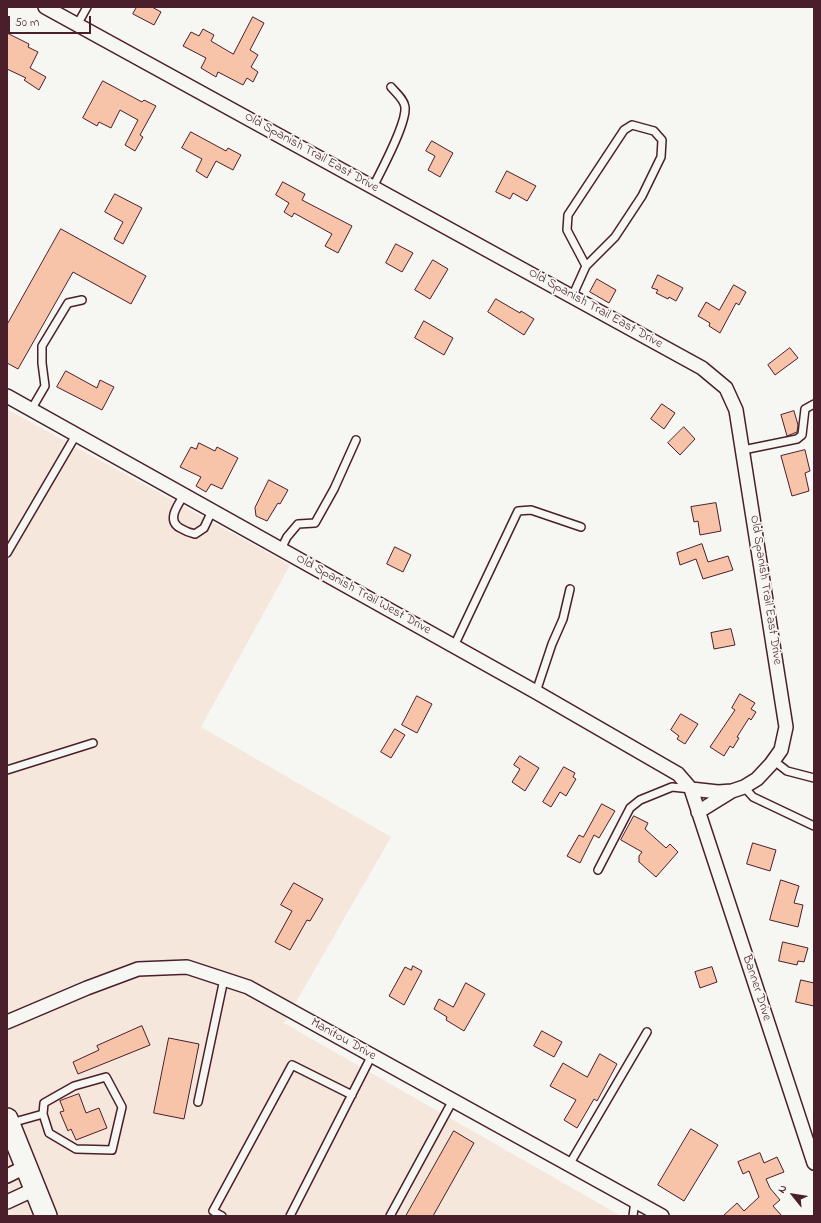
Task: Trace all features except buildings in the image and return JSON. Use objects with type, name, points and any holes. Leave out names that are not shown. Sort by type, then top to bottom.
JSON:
[{"type":"main road","points":[[8,1121],[16,1171],[35,1189],[46,1216]]},
{"type":"street","name":"Old Spanish Trail East Drive","points":[[45,7],[702,368],[726,388],[736,410],[786,727],[781,750],[757,779],[698,812]]},
{"type":"street","name":"Old Spanish Trail West Drive","points":[[7,396],[536,692],[678,774],[691,789],[698,812]]},
{"type":"street","points":[[691,789],[718,792],[738,789]]},
{"type":"street","name":"Banner Drive","points":[[698,812],[814,1163]]},
{"type":"street","name":"Manitou Drive","points":[[7,1022],[87,988],[138,969],[187,967],[248,987],[662,1216]]},
{"type":"street","points":[[7,1202],[35,1189]]},
{"type":"lane","points":[[77,25],[88,7]]},
{"type":"lane","points":[[373,188],[402,127],[405,107],[402,98],[391,87]]},
{"type":"lane","points":[[572,296],[586,266],[615,237],[642,196],[661,157],[662,140],[654,131],[632,125],[624,130],[568,215],[567,230],[586,266]]},
{"type":"lane","points":[[31,410],[45,386],[42,363],[42,346],[68,303],[82,300]]},
{"type":"lane","points":[[743,450],[797,439],[802,435],[805,409],[814,404]]},
{"type":"lane","points":[[7,553],[76,435]]},
{"type":"lane","points":[[281,549],[287,537],[298,524],[314,523],[334,489],[356,440]]},
{"type":"lane","points":[[184,495],[172,516],[176,526],[195,534],[204,528],[212,511]]},
{"type":"lane","points":[[454,646],[518,511],[531,510],[581,527]]},
{"type":"lane","points":[[536,692],[552,644],[563,619],[570,589]]},
{"type":"lane","points":[[7,770],[93,743]]},
{"type":"lane","points":[[773,760],[787,771],[814,778]]},
{"type":"lane","points":[[598,870],[630,808],[640,800],[672,787],[691,789]]},
{"type":"lane","points":[[738,789],[814,826]]},
{"type":"lane","points":[[198,1102],[224,979]]},
{"type":"lane","points":[[569,1165],[647,1032]]},
{"type":"lane","points":[[290,1216],[372,1055]]},
{"type":"lane","points":[[222,1216],[213,1211],[292,1065],[352,1095]]},
{"type":"lane","points":[[106,1077],[122,1107],[112,1150],[76,1149],[49,1133],[43,1114],[44,1103],[74,1086],[106,1077]]},
{"type":"lane","points":[[390,1216],[453,1100]]},
{"type":"lane","points":[[8,1121],[43,1114]]},
{"type":"lane","points":[[633,1216],[635,1201]]},
{"type":"shaded area","points":[[7,409],[290,565],[201,727],[391,837],[284,1023],[621,1216],[7,1216]]}]
